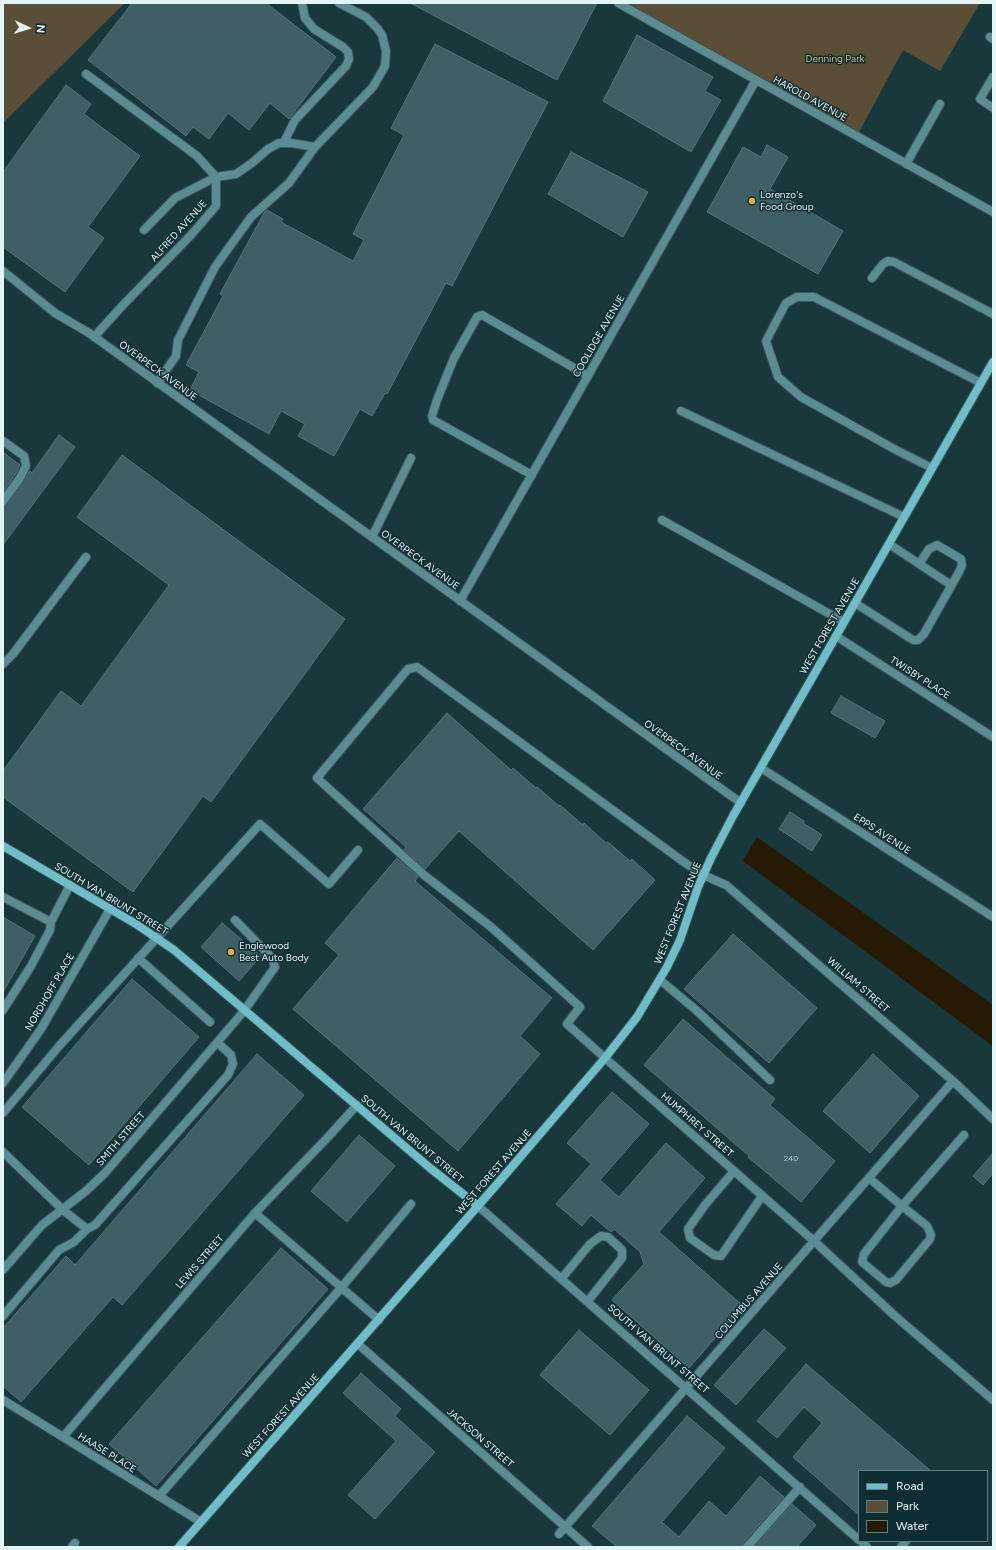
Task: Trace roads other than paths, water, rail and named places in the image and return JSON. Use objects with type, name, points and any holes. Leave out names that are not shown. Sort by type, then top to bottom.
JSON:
[{"type":"street","points":[[284,142],[295,120],[346,66],[349,59],[348,52],[343,47],[314,29],[305,18],[302,3]]},
{"type":"street","points":[[157,383],[176,356],[178,340],[215,267],[251,217],[289,183],[315,147],[373,87],[385,66],[386,51],[382,35],[377,28],[366,17],[339,3]]},
{"type":"street","name":"HAROLD AVENUE","points":[[618,3],[993,212]]},
{"type":"street","points":[[86,74],[197,156],[216,177]]},
{"type":"street","points":[[993,77],[980,99],[993,108]]},
{"type":"street","name":"COOLIDGE AVENUE","points":[[460,601],[756,80]]},
{"type":"street","points":[[906,164],[940,104]]},
{"type":"street","points":[[144,230],[175,198],[216,177],[236,174],[252,163],[268,148],[274,145],[284,142],[315,147]]},
{"type":"street","name":"ALFRED AVENUE","points":[[92,335],[191,235],[216,206],[216,177]]},
{"type":"street","points":[[872,278],[882,264],[888,261],[894,262],[993,314]]},
{"type":"street","name":"OVERPECK AVENUE","points":[[3,271],[55,313],[92,335],[741,803]]},
{"type":"street","points":[[932,468],[896,450],[801,397],[778,376],[766,341],[786,303],[797,297],[814,297],[981,383]]},
{"type":"street","points":[[532,475],[433,420],[432,416],[437,400],[454,358],[473,324],[477,317],[482,316],[588,376]]},
{"type":"street","name":"WEST FOREST AVENUE","points":[[179,1547],[478,1206],[605,1058],[633,1022],[660,980],[680,940],[703,874],[733,816],[993,362]]},
{"type":"street","points":[[681,411],[904,517]]},
{"type":"street","points":[[3,441],[24,456],[26,466],[20,478],[3,501]]},
{"type":"street","points":[[372,537],[411,458]]},
{"type":"street","points":[[662,520],[844,622]]},
{"type":"street","points":[[889,544],[951,585]]},
{"type":"street","points":[[856,603],[914,640],[918,640],[924,634],[951,585],[960,572],[962,565],[961,559],[937,545],[929,549],[919,564]]},
{"type":"street","points":[[3,664],[13,654],[86,557]]},
{"type":"street","name":"TWISBY PLACE","points":[[836,636],[993,737]]},
{"type":"street","name":"WILLIAM STREET","points":[[567,1024],[580,1008],[491,927],[424,875],[317,778],[408,669],[417,667],[681,860],[703,874],[726,885],[953,1081],[993,1119]]},
{"type":"street","name":"EPPS AVENUE","points":[[761,768],[993,917]]},
{"type":"street","points":[[3,1113],[60,1045],[260,824],[329,884],[358,850]]},
{"type":"street","name":"SOUTH VAN BRUNT STREET","points":[[3,846],[157,938],[189,963],[562,1278],[858,1538]]},
{"type":"street","points":[[3,1010],[34,960],[50,930],[51,922],[70,885]]},
{"type":"street","points":[[3,897],[51,922]]},
{"type":"street","name":"NORDHOFF PLACE","points":[[3,1083],[41,1028],[110,909]]},
{"type":"street","name":"SMITH STREET","points":[[3,1270],[34,1234],[52,1217],[86,1191],[105,1173],[218,1043],[244,1011],[275,967],[272,958],[235,920]]},
{"type":"street","points":[[138,958],[210,1022]]},
{"type":"street","points":[[660,980],[696,1010],[770,1080]]},
{"type":"street","name":"HUMPHREY STREET","points":[[567,1024],[814,1241],[895,1316],[993,1400]]},
{"type":"street","points":[[3,1316],[59,1250],[74,1242],[87,1229],[95,1225],[228,1075],[233,1064],[231,1055],[218,1043]]},
{"type":"street","name":"COLUMBUS AVENUE","points":[[560,1534],[953,1081]]},
{"type":"street","name":"LEWIS STREET","points":[[63,1437],[255,1213],[329,1136],[356,1105]]},
{"type":"street","points":[[869,1178],[902,1206],[927,1226],[931,1235],[930,1239],[896,1280],[890,1282],[886,1282],[865,1265],[862,1262],[862,1258],[902,1206],[964,1135]]},
{"type":"street","points":[[3,1152],[63,1210],[87,1229]]},
{"type":"street","points":[[734,1172],[705,1205],[688,1229],[690,1238],[714,1255],[721,1256],[762,1196]]},
{"type":"street","points":[[159,1496],[341,1288],[411,1204]]},
{"type":"street","points":[[255,1213],[379,1320]]},
{"type":"street","points":[[562,1278],[590,1244],[601,1236],[608,1237],[622,1250],[622,1258],[588,1301]]},
{"type":"street","name":"JACKSON STREET","points":[[358,1344],[588,1547]]},
{"type":"street","name":"HAASE PLACE","points":[[3,1400],[201,1522]]},
{"type":"street","points":[[747,1547],[800,1487]]},
{"type":"water","points":[[757,837],[993,1005],[993,1046],[743,861]]},
{"type":"place","name":"Lorenzo's Food Group","points":[[752,201]]},
{"type":"place","name":"Englewood Best Auto Body","points":[[231,952]]},
{"type":"park label","name":"Denning Park","points":[[835,59]]}]
